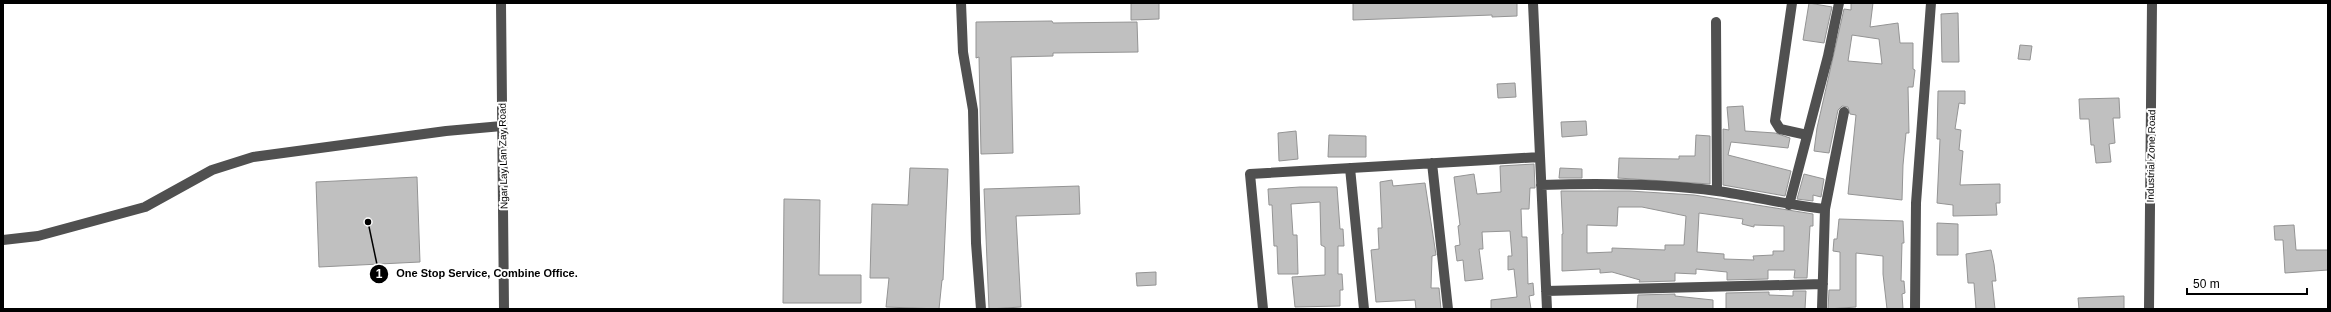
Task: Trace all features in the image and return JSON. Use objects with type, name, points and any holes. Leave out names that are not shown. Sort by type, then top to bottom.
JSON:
[{"type":"street","name":"Ngar Lay Lan Zay Road","points":[[501,3],[504,309]]},
{"type":"street","points":[[961,3],[964,52],[973,110],[976,243],[981,309]]},
{"type":"street","points":[[1533,3],[1546,309]]},
{"type":"street","points":[[1792,3],[1775,121],[1780,129],[1807,135]]},
{"type":"street","points":[[1789,205],[1828,56],[1839,3]]},
{"type":"street","points":[[1915,309],[1916,203],[1931,3]]},
{"type":"street","name":"Industrial Zone Road","points":[[2149,309],[2152,3]]},
{"type":"street","points":[[1716,22],[1717,191]]},
{"type":"street","points":[[1822,309],[1825,209],[1844,112]]},
{"type":"street","points":[[3,240],[38,236],[145,207],[212,170],[253,156],[446,131],[502,126]]},
{"type":"street","points":[[1263,309],[1250,174],[1540,157]]},
{"type":"street","points":[[1432,163],[1448,309]]},
{"type":"street","points":[[1350,168],[1364,309]]},
{"type":"street","points":[[1541,184],[1622,183],[1717,191],[1789,205],[1825,209]]},
{"type":"street","points":[[1546,291],[1823,284]]},
{"type":"building","points":[[1131,3],[1159,3],[1159,19],[1131,20]]},
{"type":"building","points":[[1353,3],[1517,3],[1517,16],[1492,17],[1492,15],[1353,20]]},
{"type":"building","points":[[1809,3],[1832,7],[1824,43],[1803,40]]},
{"type":"building","points":[[1851,3],[1873,3],[1870,27],[1898,23],[1900,43],[1913,43],[1913,69],[1915,70],[1913,87],[1908,87],[1909,133],[1906,133],[1902,200],[1848,194],[1856,115],[1850,114],[1848,107],[1842,106],[1838,110],[1829,153],[1814,151],[1817,128],[1844,9],[1851,10]],"holes":[[[1852,35],[1879,39],[1882,64],[1848,61]]]},
{"type":"building","points":[[1958,13],[1959,62],[1942,62],[1941,14]]},
{"type":"building","points":[[1052,21],[1053,23],[1137,22],[1138,52],[1053,53],[1053,56],[1011,57],[1013,153],[981,154],[979,57],[976,58],[976,22]]},
{"type":"building","points":[[2020,45],[2032,46],[2030,60],[2018,59]]},
{"type":"building","points":[[1515,83],[1516,97],[1498,98],[1497,84]]},
{"type":"building","points":[[1938,91],[1965,91],[1965,104],[1959,103],[1955,129],[1961,130],[1959,150],[1963,151],[1960,185],[2000,184],[2000,203],[1996,203],[1997,215],[1953,216],[1953,205],[1937,203],[1940,139],[1937,139]]},
{"type":"building","points":[[2119,98],[2120,118],[2113,118],[2115,143],[2109,144],[2111,162],[2096,163],[2094,145],[2091,145],[2089,119],[2080,119],[2079,99]]},
{"type":"building","points":[[1743,106],[1745,131],[1775,133],[1790,138],[1788,148],[1731,142],[1728,155],[1791,171],[1785,196],[1723,185],[1723,129],[1729,130],[1727,107]]},
{"type":"building","points":[[1586,121],[1587,135],[1562,137],[1561,122]]},
{"type":"building","points":[[1296,131],[1298,159],[1279,161],[1278,133]]},
{"type":"building","points":[[1329,135],[1366,136],[1366,157],[1328,157]]},
{"type":"building","points":[[1696,135],[1710,136],[1710,184],[1618,178],[1619,158],[1679,159],[1679,156],[1695,156]]},
{"type":"building","points":[[1534,164],[1535,188],[1530,188],[1529,209],[1521,209],[1522,237],[1527,237],[1528,284],[1533,283],[1534,295],[1529,296],[1531,309],[1491,309],[1491,300],[1517,297],[1514,269],[1508,270],[1508,256],[1512,256],[1510,231],[1482,232],[1483,249],[1479,249],[1483,279],[1465,281],[1463,260],[1457,261],[1455,246],[1460,245],[1458,226],[1460,225],[1454,177],[1474,174],[1477,194],[1501,192],[1500,166]]},
{"type":"building","points":[[910,168],[948,169],[943,280],[939,309],[886,307],[889,278],[870,278],[872,204],[908,205]]},
{"type":"building","points":[[1560,168],[1582,169],[1582,178],[1559,178]]},
{"type":"building","points":[[1804,174],[1824,179],[1821,197],[1813,195],[1813,201],[1797,199]]},
{"type":"building","points":[[417,177],[420,262],[319,267],[316,182]]},
{"type":"building","points":[[1392,180],[1393,186],[1425,183],[1436,255],[1432,256],[1431,288],[1439,288],[1441,309],[1416,309],[1415,300],[1376,302],[1371,250],[1379,249],[1378,228],[1382,228],[1380,182]]},
{"type":"building","points":[[1079,186],[1080,214],[1016,216],[1021,307],[989,309],[984,189]]},
{"type":"building","points":[[1337,187],[1340,229],[1343,229],[1344,246],[1338,246],[1338,274],[1342,274],[1343,290],[1340,290],[1340,306],[1295,307],[1292,277],[1325,275],[1325,247],[1321,245],[1320,202],[1291,204],[1293,235],[1297,235],[1298,274],[1278,274],[1277,246],[1274,246],[1272,205],[1269,205],[1268,189]]},
{"type":"building","points":[[1561,191],[1629,191],[1694,195],[1813,214],[1813,226],[1810,226],[1807,278],[1794,278],[1795,270],[1768,270],[1768,279],[1727,280],[1727,272],[1696,269],[1696,274],[1675,273],[1675,281],[1639,282],[1640,280],[1612,272],[1600,273],[1600,269],[1562,271],[1563,234]],"holes":[[[1618,207],[1642,207],[1686,216],[1684,245],[1665,245],[1665,250],[1612,248],[1612,252],[1587,253],[1587,225],[1617,226]],[[1699,213],[1743,219],[1742,224],[1754,227],[1754,225],[1784,226],[1784,251],[1773,251],[1773,255],[1753,256],[1754,260],[1724,259],[1724,254],[1697,252]]]},
{"type":"building","points":[[784,199],[820,200],[819,275],[861,275],[861,303],[783,303]]},
{"type":"building","points":[[1839,219],[1903,221],[1904,243],[1902,243],[1901,281],[1904,281],[1905,293],[1902,294],[1903,309],[1887,309],[1883,274],[1883,256],[1856,253],[1856,307],[1828,309],[1829,290],[1840,290],[1840,252],[1833,251],[1834,239],[1837,239]]},
{"type":"building","points":[[1937,223],[1958,224],[1958,255],[1937,255]]},
{"type":"building","points":[[2294,225],[2296,250],[2328,250],[2328,270],[2285,273],[2283,240],[2275,240],[2274,226]]},
{"type":"building","points":[[1991,250],[1996,281],[1992,281],[1995,309],[1976,309],[1974,283],[1968,283],[1966,254]]},
{"type":"building","points":[[1156,272],[1156,285],[1137,286],[1136,273]]},
{"type":"building","points":[[1793,291],[1806,291],[1805,309],[1726,309],[1726,293],[1769,292],[1769,295],[1793,296]]},
{"type":"building","points":[[1675,294],[1675,296],[1713,300],[1713,309],[1637,309],[1638,295]]},
{"type":"building","points":[[2124,296],[2124,309],[2079,309],[2078,298]]},
{"type":"place","name":"One Stop Service, Combine Office.","points":[[368,222]]}]
